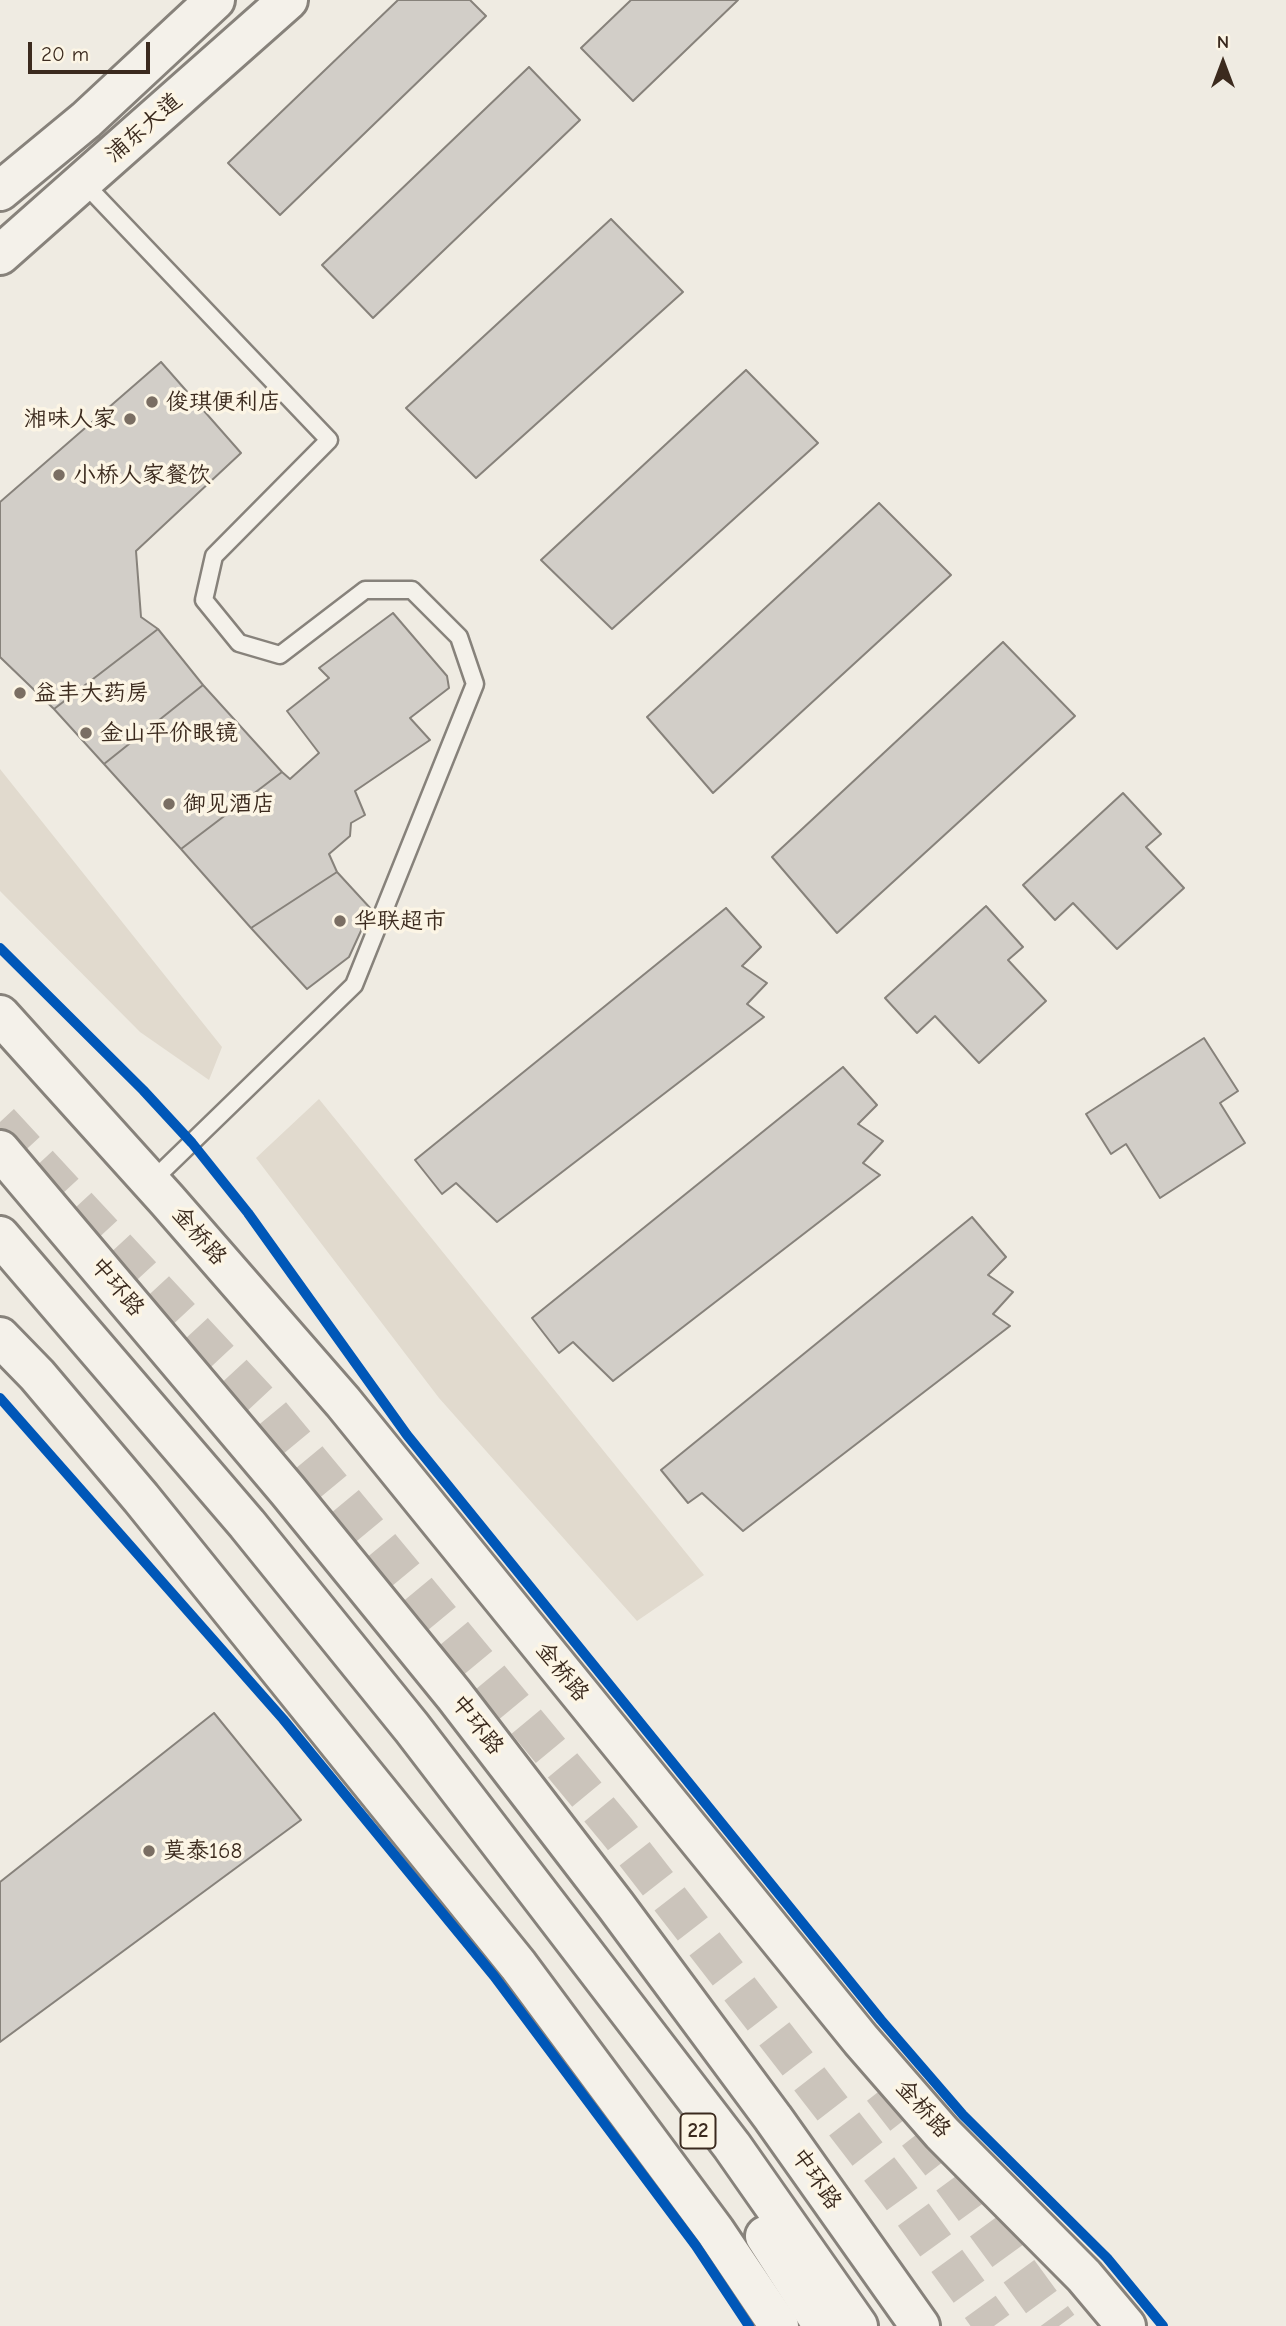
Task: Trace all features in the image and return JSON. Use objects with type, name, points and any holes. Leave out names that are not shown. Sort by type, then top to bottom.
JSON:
[{"type":"main road","name":"浦东大道","points":[[0,191],[86,120],[215,0]]},
{"type":"main road","name":"浦东大道","points":[[0,255],[288,0]]},
{"type":"main road","name":"金桥路","points":[[0,1016],[152,1182],[342,1402],[862,2040],[942,2133],[1084,2276],[1126,2326]]},
{"type":"main road","name":"中环路","points":[[0,1150],[288,1491],[454,1695],[625,1917],[773,2118],[920,2326]]},
{"type":"main road","points":[[0,1236],[256,1535],[403,1717],[732,2146],[859,2326]]},
{"type":"main road","points":[[0,1336],[37,1375],[141,1498],[518,1965],[715,2231],[779,2326]]},
{"type":"main road","name":"22","points":[[573,1937],[823,2326]]},
{"type":"lane","points":[[83,182],[329,440],[214,556],[205,600],[239,643],[280,655],[365,590],[412,590],[459,637],[475,684],[354,985],[152,1182]]},
{"type":"shaded area","points":[[0,769],[222,1047],[209,1080],[140,1032],[0,891]]},
{"type":"shaded area","points":[[319,1099],[704,1575],[637,1621],[439,1398],[256,1158]]},
{"type":"building","points":[[398,0],[470,0],[486,16],[280,215],[228,163]]},
{"type":"building","points":[[631,0],[738,0],[633,101],[581,48]]},
{"type":"building","points":[[529,67],[580,120],[373,318],[322,265]]},
{"type":"building","points":[[611,219],[683,292],[476,478],[406,408]]},
{"type":"building","points":[[161,362],[241,453],[136,551],[141,617],[158,629],[54,709],[0,657],[0,502]]},
{"type":"building","points":[[746,370],[818,443],[612,629],[541,560]]},
{"type":"building","points":[[879,503],[951,575],[713,793],[647,717]]},
{"type":"building","points":[[393,613],[447,676],[449,688],[410,718],[430,740],[355,791],[365,815],[351,823],[350,836],[329,854],[337,872],[251,928],[181,849],[282,772],[290,779],[319,753],[287,711],[329,678],[319,668]]},
{"type":"building","points":[[158,629],[203,685],[104,764],[54,709]]},
{"type":"building","points":[[1003,642],[1075,716],[837,933],[772,857]]},
{"type":"building","points":[[203,685],[282,772],[181,849],[104,764]]},
{"type":"building","points":[[1123,793],[1161,834],[1146,847],[1184,888],[1117,949],[1073,903],[1055,920],[1023,885]]},
{"type":"building","points":[[337,872],[371,909],[349,957],[307,989],[251,928]]},
{"type":"building","points":[[986,906],[1023,947],[1008,960],[1046,1001],[979,1063],[935,1016],[917,1033],[885,998]]},
{"type":"building","points":[[726,908],[761,947],[742,966],[767,983],[747,1004],[764,1017],[497,1222],[456,1183],[442,1194],[415,1160]]},
{"type":"building","points":[[1204,1038],[1238,1091],[1220,1103],[1245,1143],[1160,1198],[1126,1144],[1111,1154],[1086,1114]]},
{"type":"building","points":[[843,1067],[877,1105],[858,1124],[883,1141],[863,1163],[880,1175],[613,1381],[573,1342],[559,1353],[532,1318]]},
{"type":"building","points":[[972,1217],[1006,1257],[988,1275],[1013,1292],[993,1314],[1010,1326],[743,1531],[702,1493],[688,1503],[661,1470]]},
{"type":"building","name":"莫泰168","points":[[214,1713],[301,1820],[0,2042],[0,1882]]},
{"type":"tunnel","points":[[0,1122],[271,1414],[617,1831],[897,2192],[994,2326]]},
{"type":"tunnel","points":[[882,2089],[1059,2326]]},
{"type":"cycle path","points":[[0,948],[143,1090],[192,1143],[248,1213],[407,1435],[881,2020],[963,2115],[1107,2258],[1163,2326]]},
{"type":"cycle path","points":[[0,1398],[283,1719],[494,1976],[696,2246],[749,2326]]},
{"type":"place","name":"俊琪便利店","points":[[152,402]]},
{"type":"place","name":"湘味人家","points":[[130,419]]},
{"type":"place","name":"小桥人家餐饮","points":[[59,475]]},
{"type":"place","name":"益丰大药房","points":[[20,693]]},
{"type":"place","name":"金山平价眼镜","points":[[86,733]]},
{"type":"place","name":"御见酒店","points":[[169,804]]},
{"type":"place","name":"华联超市","points":[[340,921]]},
{"type":"place","name":"莫泰168","points":[[149,1851]]}]
